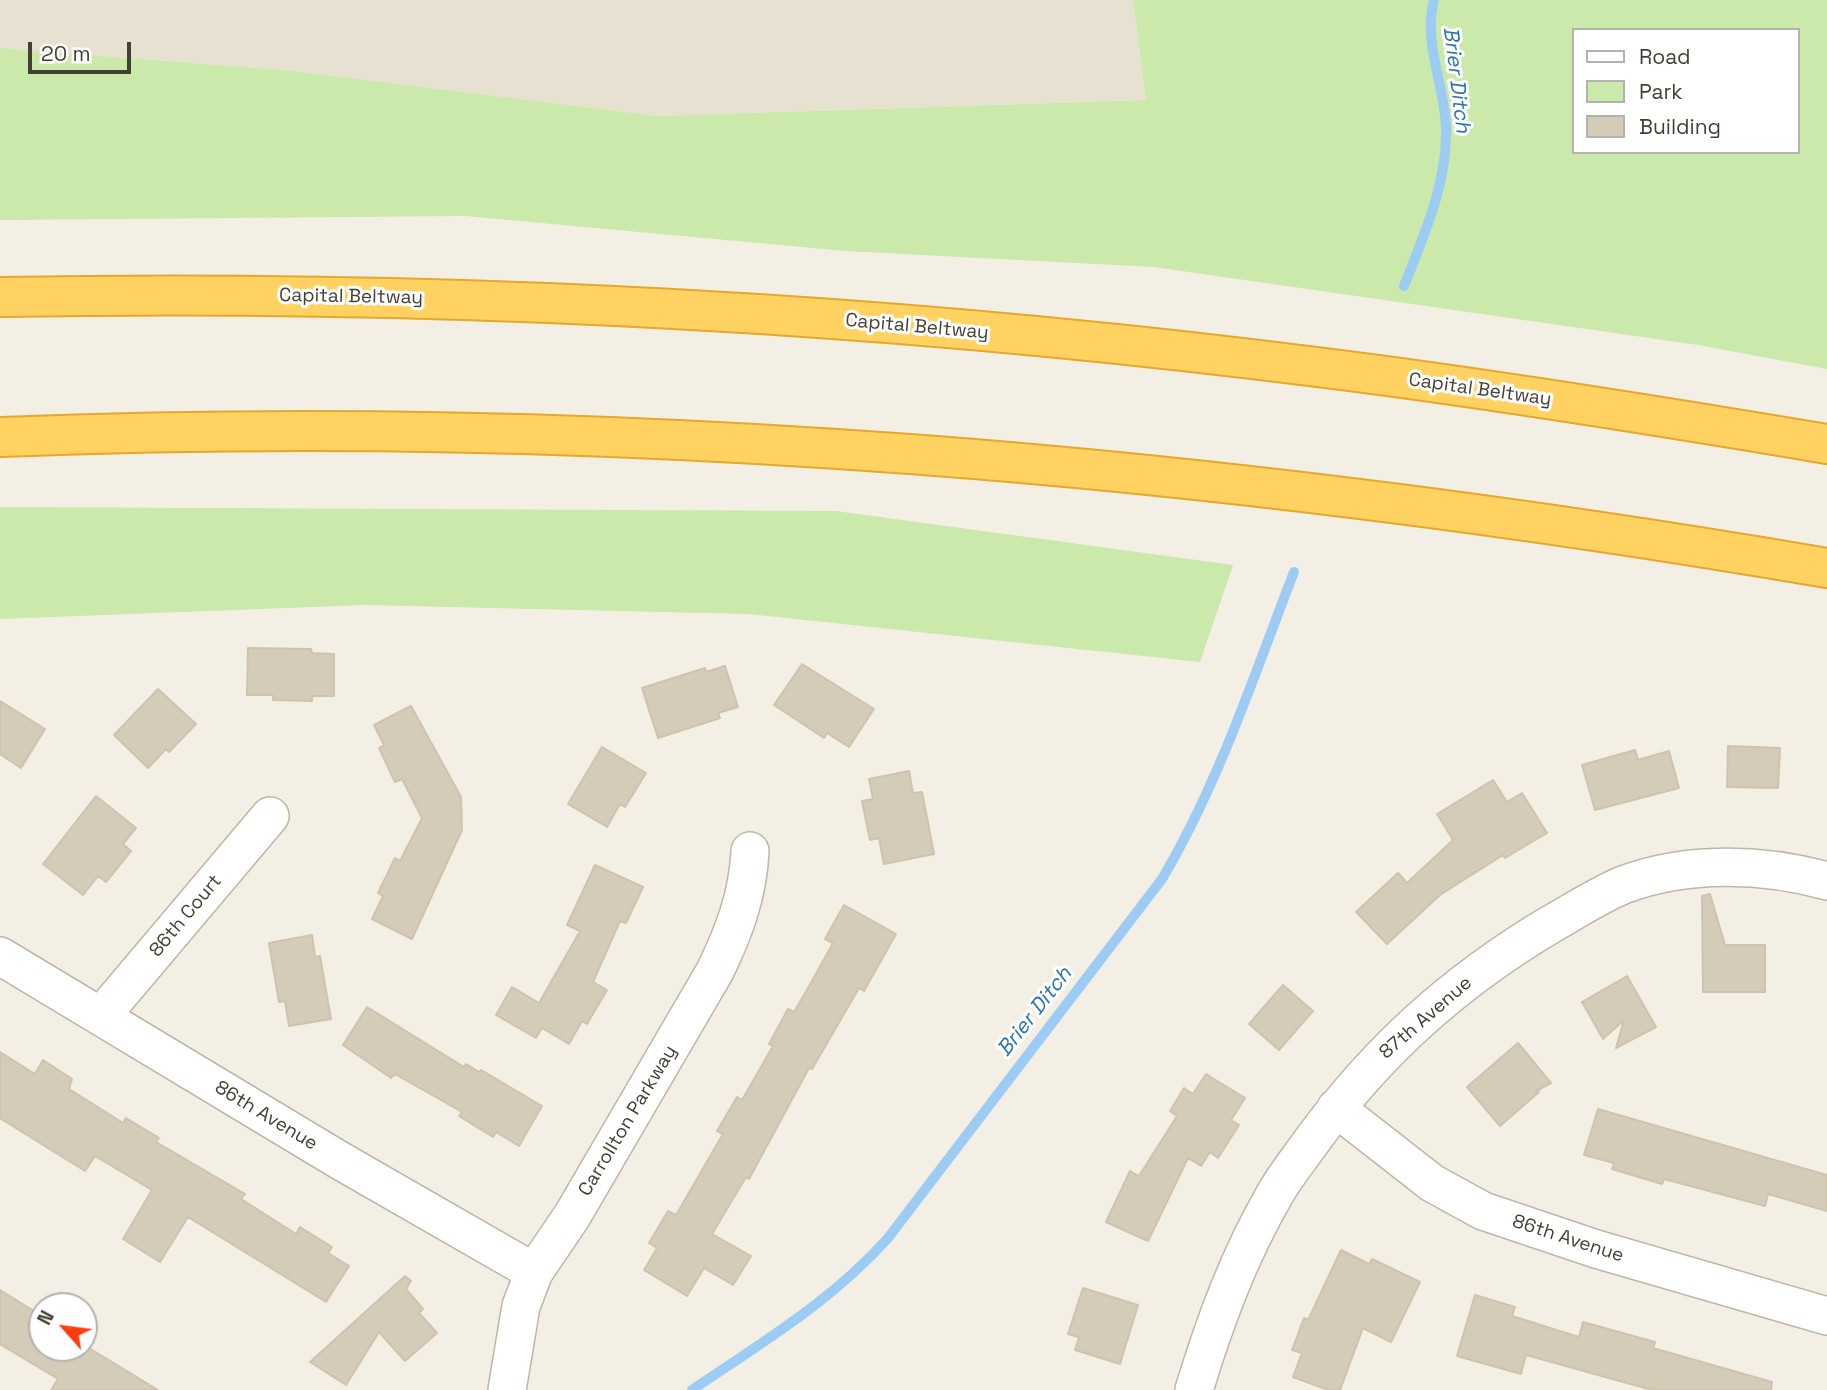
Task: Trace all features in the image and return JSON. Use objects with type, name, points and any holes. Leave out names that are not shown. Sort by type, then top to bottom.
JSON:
[{"type":"highway","name":"Capital Beltway","points":[[0,297],[320,295],[526,302],[820,319],[1038,337],[1324,368],[1614,408],[1827,444]]},
{"type":"highway","points":[[0,437],[317,429],[815,445],[1034,461],[1307,490],[1601,529],[1827,568]]},
{"type":"street","name":"86th Court","points":[[102,1015],[270,816]]},
{"type":"street","name":"Carrollton Parkway","points":[[507,1390],[520,1306],[534,1272],[578,1205],[715,971],[735,931],[748,878],[750,851]]},
{"type":"street","name":"87th Avenue","points":[[1195,1390],[1223,1300],[1244,1251],[1276,1191],[1336,1108],[1397,1038],[1455,988],[1526,939],[1624,885],[1706,867],[1762,868],[1827,881]]},
{"type":"street","name":"86th Avenue","points":[[0,956],[340,1160],[534,1272]]},
{"type":"street","name":"86th Avenue","points":[[1336,1108],[1432,1183],[1483,1210],[1596,1250],[1827,1316]]},
{"type":"shaded area","points":[[0,0],[1133,0],[1146,100],[658,116],[294,71],[0,48]]},
{"type":"green space","points":[[1133,0],[1827,0],[1827,369],[1698,345],[1154,267],[845,251],[465,216],[0,220],[0,48],[294,71],[658,116],[1146,100]]},
{"type":"green space","points":[[0,507],[836,511],[1233,565],[1200,662],[749,614],[365,605],[0,619]]},
{"type":"building","points":[[248,648],[311,649],[312,653],[334,654],[334,696],[312,696],[312,701],[273,700],[273,695],[247,695]]},
{"type":"building","points":[[802,664],[874,709],[849,747],[827,733],[824,738],[774,705]]},
{"type":"building","points":[[725,666],[738,707],[718,713],[720,718],[658,738],[642,688],[705,668],[706,672]]},
{"type":"building","points":[[158,689],[196,724],[169,752],[166,749],[148,768],[114,735]]},
{"type":"building","points":[[0,701],[45,729],[21,768],[0,754]]},
{"type":"building","points":[[411,706],[461,797],[462,830],[412,939],[372,919],[383,896],[378,893],[395,858],[400,861],[422,818],[402,779],[395,782],[379,748],[384,745],[374,725]]},
{"type":"building","points":[[1728,746],[1780,748],[1778,788],[1727,787]]},
{"type":"building","points":[[602,747],[646,773],[625,807],[620,804],[607,827],[568,804]]},
{"type":"building","points":[[1635,750],[1638,760],[1669,751],[1679,788],[1595,810],[1582,765]]},
{"type":"building","points":[[909,771],[913,793],[922,792],[934,854],[884,864],[879,838],[870,840],[862,801],[873,799],[869,779]]},
{"type":"building","points":[[1493,780],[1507,802],[1522,793],[1547,833],[1505,858],[1503,855],[1440,895],[1387,944],[1356,912],[1398,873],[1407,883],[1453,840],[1437,814]]},
{"type":"building","points":[[96,796],[136,828],[123,844],[131,851],[106,882],[98,876],[83,895],[43,864]]},
{"type":"building","points":[[595,865],[643,887],[626,923],[620,921],[593,982],[607,990],[587,1024],[582,1021],[569,1044],[542,1028],[536,1038],[496,1015],[512,987],[539,1003],[580,931],[567,925]]},
{"type":"building","points":[[1710,894],[1725,945],[1765,945],[1765,992],[1703,992],[1702,896]]},
{"type":"building","points":[[844,905],[896,934],[864,991],[859,988],[812,1069],[809,1068],[749,1179],[746,1177],[712,1234],[751,1256],[733,1285],[704,1268],[687,1296],[644,1270],[657,1248],[649,1243],[668,1211],[676,1215],[723,1134],[717,1131],[737,1097],[742,1100],[773,1046],[769,1044],[788,1009],[794,1012],[807,990],[833,943],[825,939]]},
{"type":"building","points":[[312,935],[315,957],[320,956],[331,1019],[289,1026],[285,1001],[279,1002],[269,943]]},
{"type":"building","points":[[1627,976],[1656,1027],[1616,1048],[1624,1020],[1603,1039],[1582,1002]]},
{"type":"building","points":[[1283,985],[1313,1011],[1279,1050],[1249,1024]]},
{"type":"building","points":[[367,1007],[464,1067],[466,1064],[479,1072],[481,1070],[542,1106],[519,1146],[496,1132],[493,1137],[459,1116],[462,1112],[395,1074],[391,1078],[343,1045]]},
{"type":"building","points":[[1518,1043],[1551,1083],[1536,1091],[1539,1092],[1500,1126],[1467,1087]]},
{"type":"building","points":[[0,1052],[35,1074],[43,1060],[72,1079],[69,1089],[123,1123],[126,1118],[159,1138],[156,1142],[245,1194],[241,1199],[296,1234],[300,1227],[332,1247],[328,1253],[349,1266],[326,1302],[188,1217],[160,1262],[123,1239],[152,1190],[95,1156],[85,1171],[0,1118]]},
{"type":"building","points":[[1206,1074],[1245,1098],[1231,1120],[1239,1125],[1218,1158],[1210,1152],[1201,1166],[1188,1158],[1148,1241],[1106,1222],[1130,1171],[1139,1176],[1177,1116],[1170,1111],[1184,1088],[1193,1094]]},
{"type":"building","points":[[1598,1109],[1827,1175],[1827,1211],[1768,1194],[1765,1206],[1664,1179],[1662,1184],[1612,1169],[1614,1163],[1584,1155]]},
{"type":"building","points":[[1341,1250],[1369,1264],[1372,1259],[1420,1282],[1391,1342],[1363,1328],[1340,1390],[1328,1390],[1293,1377],[1302,1353],[1292,1350],[1304,1318],[1308,1320]]},
{"type":"building","points":[[405,1276],[411,1281],[406,1289],[423,1309],[419,1313],[437,1333],[405,1361],[379,1332],[346,1385],[310,1362]]},
{"type":"building","points":[[1083,1288],[1138,1305],[1120,1364],[1075,1350],[1079,1337],[1068,1334]]},
{"type":"building","points":[[0,1290],[28,1307],[28,1361],[0,1344]]},
{"type":"building","points":[[1475,1295],[1515,1307],[1512,1316],[1579,1337],[1583,1322],[1655,1342],[1653,1348],[1772,1382],[1771,1390],[1652,1390],[1526,1355],[1521,1374],[1457,1356]]},
{"type":"building","points":[[98,1354],[158,1390],[51,1390],[58,1379],[30,1362],[98,1362]]},
{"type":"waterway","name":"Brier Ditch","points":[[1404,286],[1433,208],[1446,147],[1444,110],[1432,47],[1431,16],[1434,0]]},
{"type":"waterway","name":"Brier Ditch","points":[[692,1390],[820,1301],[888,1238],[1162,879],[1218,767],[1294,572]]}]
